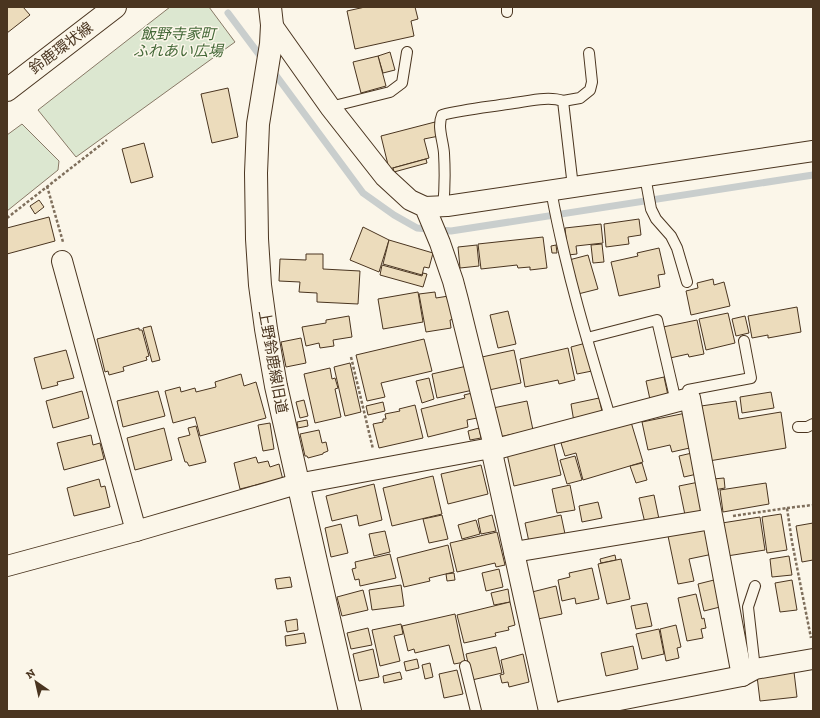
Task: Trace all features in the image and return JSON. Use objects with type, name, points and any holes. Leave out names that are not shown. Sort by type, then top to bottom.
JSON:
[{"type":"street","name":"鈴鹿環状線","points":[[7,90],[115,7]]},
{"type":"street","name":"上野鈴鹿線旧道","points":[[271,25],[266,77],[258,124],[256,173],[257,239],[260,285],[276,386],[297,484],[350,711]]},
{"type":"street","points":[[271,25],[330,107],[385,177],[410,200],[432,210],[552,195],[573,187],[646,179],[813,151]]},
{"type":"street","points":[[432,210],[440,243],[458,300],[493,442],[491,448],[549,711]]},
{"type":"street","points":[[62,261],[136,531]]},
{"type":"street","points":[[7,566],[136,531],[297,484],[491,448],[500,448],[683,400],[749,672]]},
{"type":"street","points":[[514,552],[712,519]]},
{"type":"street","points":[[563,711],[749,672],[812,650]]},
{"type":"lane","points":[[330,107],[390,92],[402,83],[407,52]]},
{"type":"lane","points":[[432,210],[445,191],[444,151],[439,121],[442,115],[457,111],[557,98],[563,101],[580,98],[590,90],[592,82],[589,53]]},
{"type":"lane","points":[[563,101],[573,187]]},
{"type":"lane","points":[[646,179],[651,209],[656,218],[671,236],[677,248],[687,282]]},
{"type":"lane","points":[[552,195],[557,228],[569,278],[611,420]]},
{"type":"lane","points":[[587,338],[657,320],[683,400]]},
{"type":"lane","points":[[683,400],[688,390],[751,378],[744,342]]},
{"type":"lane","points":[[798,427],[807,427],[813,424]]},
{"type":"lane","points":[[749,672],[748,607],[755,586]]},
{"type":"lane","points":[[465,666],[476,711]]},
{"type":"path","points":[[7,218],[106,140]]},
{"type":"path","points":[[47,186],[67,255],[62,261]]},
{"type":"path","points":[[351,356],[378,469]]},
{"type":"path","points":[[712,519],[813,505]]},
{"type":"path","points":[[787,508],[812,650]]},
{"type":"green space","name":"飯野寺家町 ふれあい広場","points":[[170,7],[209,7],[235,42],[76,157],[38,110]]},
{"type":"green space","points":[[22,124],[59,161],[58,170],[7,211],[7,135]]},
{"type":"building","points":[[7,7],[23,7],[30,15],[7,33]]},
{"type":"building","points":[[365,7],[415,7],[418,19],[411,21],[414,36],[355,49],[347,11]]},
{"type":"building","points":[[390,52],[395,70],[383,73],[378,56]]},
{"type":"building","points":[[378,56],[386,86],[361,93],[353,62]]},
{"type":"building","points":[[228,88],[238,137],[212,143],[201,94]]},
{"type":"building","points":[[435,122],[439,136],[424,139],[429,158],[389,169],[381,136]]},
{"type":"building","points":[[144,143],[153,177],[131,183],[122,149]]},
{"type":"building","points":[[426,159],[427,163],[394,172],[393,168]]},
{"type":"building","points":[[39,200],[44,207],[35,214],[30,206]]},
{"type":"building","points":[[49,217],[55,241],[7,254],[7,228]]},
{"type":"building","points":[[639,219],[641,235],[628,237],[629,244],[606,247],[604,224]]},
{"type":"building","points":[[601,224],[603,243],[576,246],[577,254],[568,255],[565,228]]},
{"type":"building","points":[[363,227],[389,240],[379,272],[350,260]]},
{"type":"building","points":[[543,237],[547,268],[530,270],[530,267],[518,268],[517,265],[481,269],[478,244]]},
{"type":"building","points":[[389,240],[433,253],[429,268],[424,267],[422,275],[383,264]]},
{"type":"building","points":[[602,244],[604,262],[593,263],[591,245]]},
{"type":"building","points":[[477,245],[479,266],[460,268],[458,247]]},
{"type":"building","points":[[556,245],[557,253],[552,253],[551,246]]},
{"type":"building","points":[[659,248],[665,274],[658,275],[660,287],[619,296],[611,262],[638,256],[637,253]]},
{"type":"building","points":[[306,254],[323,254],[323,269],[360,271],[358,304],[317,302],[317,293],[299,292],[300,282],[279,281],[280,259],[306,260]]},
{"type":"building","points":[[588,255],[598,289],[578,294],[569,260]]},
{"type":"building","points":[[382,265],[422,276],[423,273],[427,274],[423,287],[380,275]]},
{"type":"building","points":[[713,279],[714,285],[724,282],[730,306],[691,315],[686,291],[698,288],[697,283]]},
{"type":"building","points":[[418,292],[423,322],[383,329],[378,299]]},
{"type":"building","points":[[435,292],[436,298],[455,295],[459,318],[450,320],[451,328],[426,332],[419,294]]},
{"type":"building","points":[[797,307],[801,332],[768,338],[768,335],[752,338],[748,316]]},
{"type":"building","points":[[508,311],[516,344],[498,348],[490,315]]},
{"type":"building","points":[[728,313],[735,343],[706,350],[699,319]]},
{"type":"building","points":[[349,316],[352,337],[333,340],[334,346],[320,348],[319,343],[306,346],[302,327],[326,323],[326,320]]},
{"type":"building","points":[[745,316],[749,333],[736,336],[732,319]]},
{"type":"building","points":[[697,320],[704,354],[689,357],[688,354],[670,358],[663,327]]},
{"type":"building","points":[[151,326],[160,360],[152,362],[143,328]]},
{"type":"building","points":[[139,328],[139,330],[142,330],[149,356],[146,357],[147,360],[123,367],[124,371],[109,375],[108,371],[105,372],[97,339]]},
{"type":"building","points":[[301,338],[306,363],[286,367],[281,342]]},
{"type":"building","points":[[424,339],[432,371],[381,383],[385,397],[367,401],[356,355]]},
{"type":"building","points":[[586,343],[592,371],[577,374],[571,347]]},
{"type":"building","points":[[568,348],[575,380],[559,384],[558,380],[525,387],[520,359]]},
{"type":"building","points":[[66,350],[74,378],[57,382],[58,385],[42,389],[34,358]]},
{"type":"building","points":[[514,350],[521,383],[489,390],[482,357]]},
{"type":"building","points":[[350,363],[361,412],[345,416],[334,367]]},
{"type":"building","points":[[467,366],[473,390],[437,398],[432,374]]},
{"type":"building","points":[[330,368],[332,379],[335,378],[338,388],[335,389],[341,417],[315,423],[304,374]]},
{"type":"building","points":[[241,374],[244,386],[256,382],[266,418],[200,436],[195,417],[173,423],[165,391],[180,387],[181,392],[195,388],[196,392],[216,387],[215,382]]},
{"type":"building","points":[[664,377],[669,400],[651,404],[646,381]]},
{"type":"building","points":[[429,378],[434,399],[422,403],[416,381]]},
{"type":"building","points":[[82,391],[89,418],[53,428],[46,401]]},
{"type":"building","points":[[158,391],[165,416],[123,427],[117,401]]},
{"type":"building","points":[[771,392],[774,408],[742,413],[740,397]]},
{"type":"building","points":[[472,393],[477,418],[467,420],[468,427],[428,437],[421,409],[465,398],[464,395]]},
{"type":"building","points":[[599,398],[603,416],[574,422],[571,404]]},
{"type":"building","points":[[304,400],[308,416],[300,418],[296,402]]},
{"type":"building","points":[[527,401],[533,430],[499,437],[493,408]]},
{"type":"building","points":[[736,401],[739,419],[781,412],[786,448],[709,461],[701,406]]},
{"type":"building","points":[[383,402],[385,411],[368,415],[366,406]]},
{"type":"building","points":[[415,405],[423,438],[379,448],[373,424],[383,422],[383,419],[386,419],[385,414],[400,411],[399,409]]},
{"type":"building","points":[[686,413],[694,447],[672,452],[670,445],[648,450],[642,422]]},
{"type":"building","points":[[307,420],[308,426],[298,428],[297,422]]},
{"type":"building","points":[[631,422],[643,462],[583,480],[576,453],[565,456],[561,443]]},
{"type":"building","points":[[270,423],[274,449],[263,451],[258,425]]},
{"type":"building","points":[[196,426],[206,462],[189,466],[187,462],[185,462],[178,438],[190,435],[188,428]]},
{"type":"building","points":[[164,428],[172,460],[135,470],[127,438]]},
{"type":"building","points":[[479,428],[481,438],[470,440],[468,431]]},
{"type":"building","points":[[319,430],[322,443],[326,442],[328,451],[308,458],[305,456],[300,434]]},
{"type":"building","points":[[91,435],[93,445],[100,443],[104,459],[64,470],[57,443]]},
{"type":"building","points":[[554,444],[561,475],[514,486],[507,454]]},
{"type":"building","points":[[692,453],[697,474],[684,477],[679,456]]},
{"type":"building","points":[[575,456],[582,480],[567,484],[560,460]]},
{"type":"building","points":[[256,457],[258,463],[268,461],[270,467],[279,464],[283,480],[240,489],[234,463]]},
{"type":"building","points":[[642,463],[647,480],[636,483],[630,466]]},
{"type":"building","points":[[481,465],[488,494],[448,504],[441,474]]},
{"type":"building","points":[[433,476],[442,514],[392,526],[383,488]]},
{"type":"building","points":[[724,478],[725,488],[714,490],[713,479]]},
{"type":"building","points":[[99,479],[101,487],[105,486],[110,507],[74,516],[67,488]]},
{"type":"building","points":[[699,482],[706,511],[685,515],[679,486]]},
{"type":"building","points":[[766,483],[769,504],[723,512],[720,490]]},
{"type":"building","points":[[374,484],[382,520],[359,526],[357,515],[332,521],[326,496]]},
{"type":"building","points":[[570,485],[575,510],[557,513],[552,489]]},
{"type":"building","points":[[654,495],[659,519],[645,523],[639,498]]},
{"type":"building","points":[[598,502],[602,518],[582,522],[579,506]]},
{"type":"building","points":[[781,514],[787,550],[767,553],[762,517]]},
{"type":"building","points":[[442,515],[448,539],[429,543],[423,519]]},
{"type":"building","points":[[492,515],[496,531],[481,534],[478,519]]},
{"type":"building","points":[[561,515],[565,534],[529,542],[525,523]]},
{"type":"building","points":[[760,517],[765,550],[727,556],[722,523]]},
{"type":"building","points":[[476,520],[480,534],[462,539],[458,525]]},
{"type":"building","points":[[813,523],[813,560],[802,562],[796,526]]},
{"type":"building","points":[[341,524],[348,553],[331,557],[325,528]]},
{"type":"building","points":[[707,527],[713,554],[689,559],[694,581],[678,584],[668,536]]},
{"type":"building","points":[[385,531],[390,552],[374,556],[369,534]]},
{"type":"building","points":[[497,532],[505,565],[496,567],[495,563],[457,572],[450,543]]},
{"type":"building","points":[[448,545],[454,572],[429,578],[430,581],[404,587],[397,558]]},
{"type":"building","points":[[390,554],[396,578],[360,586],[359,579],[355,580],[352,569],[356,568],[355,562]]},
{"type":"building","points":[[615,555],[616,560],[601,563],[600,559]]},
{"type":"building","points":[[789,556],[792,575],[772,577],[770,559]]},
{"type":"building","points":[[621,559],[630,599],[607,604],[598,564]]},
{"type":"building","points":[[592,568],[599,599],[576,604],[575,598],[562,601],[558,580],[570,577],[569,573]]},
{"type":"building","points":[[499,569],[503,587],[486,591],[482,573]]},
{"type":"building","points":[[454,573],[455,580],[447,581],[446,574]]},
{"type":"building","points":[[290,577],[292,587],[277,589],[275,579]]},
{"type":"building","points":[[718,579],[724,606],[704,611],[698,584]]},
{"type":"building","points":[[792,580],[797,610],[780,612],[775,583]]},
{"type":"building","points":[[401,585],[404,606],[372,610],[369,590]]},
{"type":"building","points":[[556,586],[562,614],[538,619],[532,592]]},
{"type":"building","points":[[508,589],[510,602],[494,605],[491,593]]},
{"type":"building","points":[[363,590],[368,610],[342,616],[337,597]]},
{"type":"building","points":[[696,594],[702,619],[704,618],[706,628],[701,629],[703,638],[687,641],[678,598]]},
{"type":"building","points":[[510,602],[515,625],[508,627],[509,630],[495,633],[496,636],[464,643],[457,615]]},
{"type":"building","points":[[647,603],[652,626],[636,629],[631,606]]},
{"type":"building","points":[[455,614],[465,662],[454,664],[449,645],[415,653],[414,649],[408,651],[402,626]]},
{"type":"building","points":[[297,619],[298,630],[287,632],[285,621]]},
{"type":"building","points":[[401,624],[403,634],[394,636],[400,661],[380,666],[372,630]]},
{"type":"building","points":[[676,625],[681,647],[677,648],[679,658],[666,661],[660,629]]},
{"type":"building","points":[[368,628],[372,645],[351,649],[347,633]]},
{"type":"building","points":[[659,629],[664,654],[642,659],[636,634]]},
{"type":"building","points":[[304,633],[306,643],[286,646],[285,636]]},
{"type":"building","points":[[633,646],[638,669],[606,676],[601,653]]},
{"type":"building","points":[[496,647],[502,673],[472,680],[466,654]]},
{"type":"building","points":[[373,649],[379,677],[359,681],[353,654]]},
{"type":"building","points":[[523,654],[529,682],[509,687],[508,682],[502,683],[500,675],[504,674],[501,660]]},
{"type":"building","points":[[417,659],[419,668],[406,671],[404,662]]},
{"type":"building","points":[[430,663],[433,677],[425,679],[422,665]]},
{"type":"building","points":[[457,670],[463,694],[444,698],[439,674]]},
{"type":"building","points":[[400,672],[402,679],[384,683],[383,676]]},
{"type":"building","points":[[794,672],[797,697],[760,701],[757,676]]},
{"type":"waterway","points":[[228,13],[264,61]]},
{"type":"waterway","points":[[272,70],[363,193],[394,215],[417,228],[451,231],[813,175]]}]
